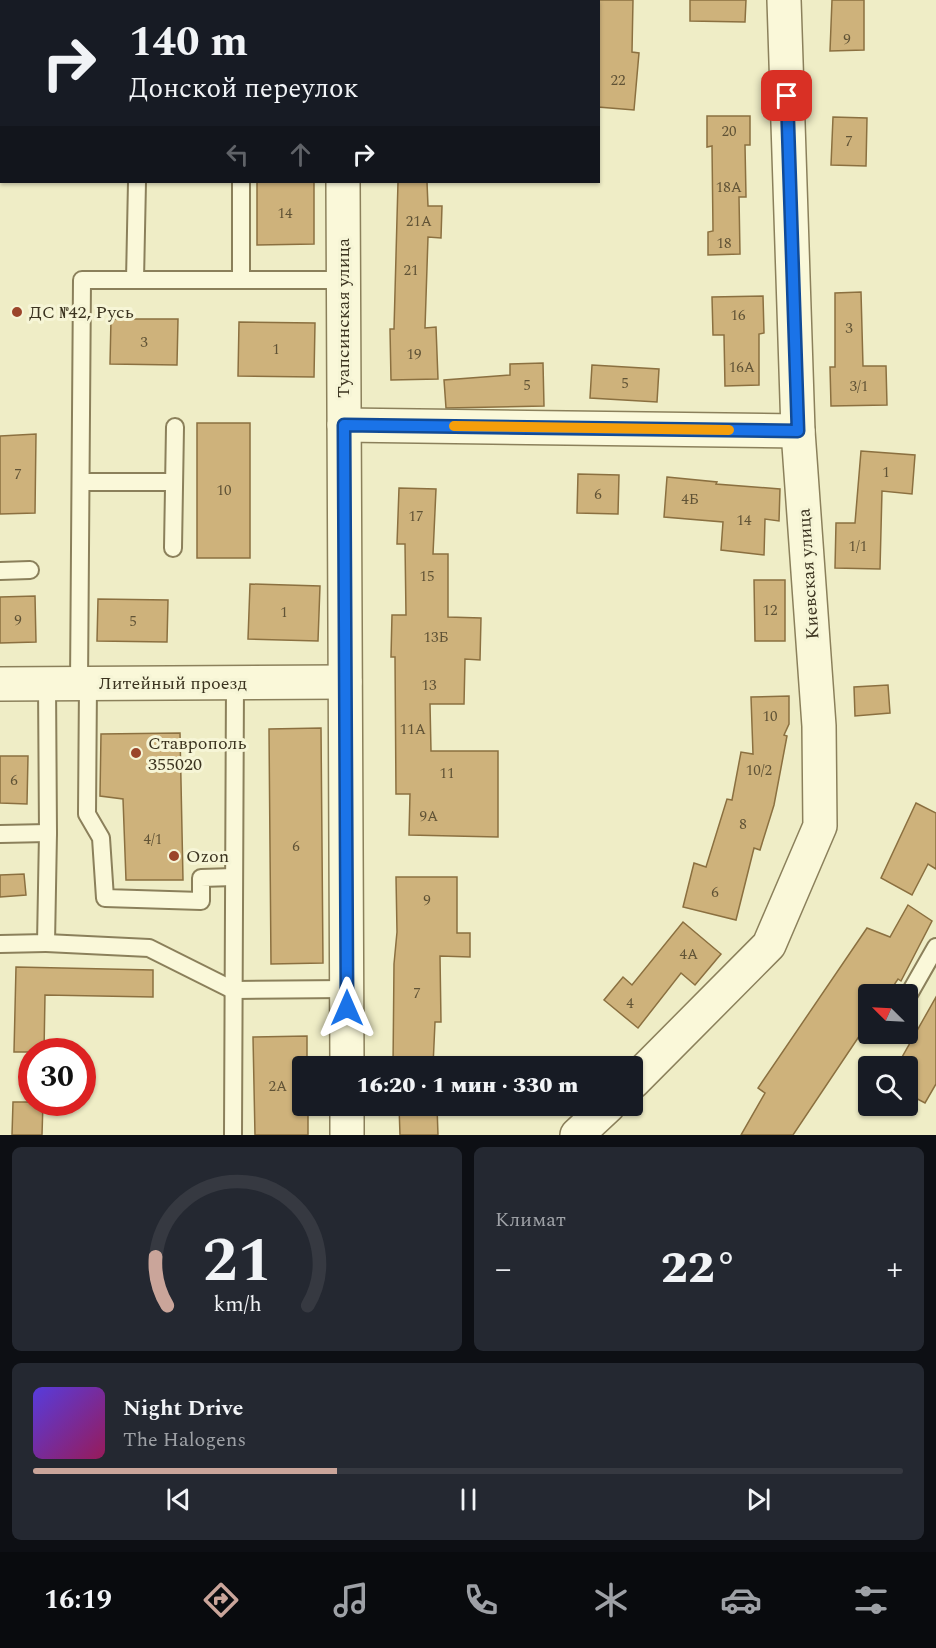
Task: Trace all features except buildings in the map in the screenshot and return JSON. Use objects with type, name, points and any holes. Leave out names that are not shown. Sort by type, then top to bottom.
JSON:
[{"type":"street","name":"Киевская улица","points":[[643,1072],[769,945],[819,826],[819,726],[798,431],[784,0]]},
{"type":"street","name":"Туапсинская улица","points":[[343,183],[347,1056]]},
{"type":"street","points":[[344,425],[798,431]]},
{"type":"street","name":"Литейный проезд","points":[[0,684],[345,682]]},
{"type":"street","points":[[346,1135],[347,1116]]},
{"type":"street","points":[[577,1135],[597,1116]]},
{"type":"lane","points":[[135,280],[137,183]]},
{"type":"lane","points":[[241,183],[241,280]]},
{"type":"lane","points":[[234,877],[201,878],[201,901],[105,898],[101,838],[87,814],[81,482],[82,280],[342,280]]},
{"type":"lane","points":[[172,548],[175,427]]},
{"type":"lane","points":[[81,482],[174,482]]},
{"type":"lane","points":[[0,571],[30,570]]},
{"type":"lane","points":[[233,1135],[235,682]]},
{"type":"lane","points":[[46,943],[47,684]]},
{"type":"lane","points":[[0,834],[48,833]]},
{"type":"lane","points":[[0,944],[46,943],[149,948],[233,990],[347,989]]},
{"type":"lane","points":[[915,984],[936,947]]},
{"type":"slow traffic","points":[[454,426],[729,430]]},
{"type":"place","name":"ДС №42, Русь","points":[[17,312]]},
{"type":"place","name":"Ставрополь 355020","points":[[136,753]]},
{"type":"place","name":"Ozon","points":[[174,856]]},
{"type":"route","points":[[347,1008],[344,425],[798,431],[787,96]]}]
